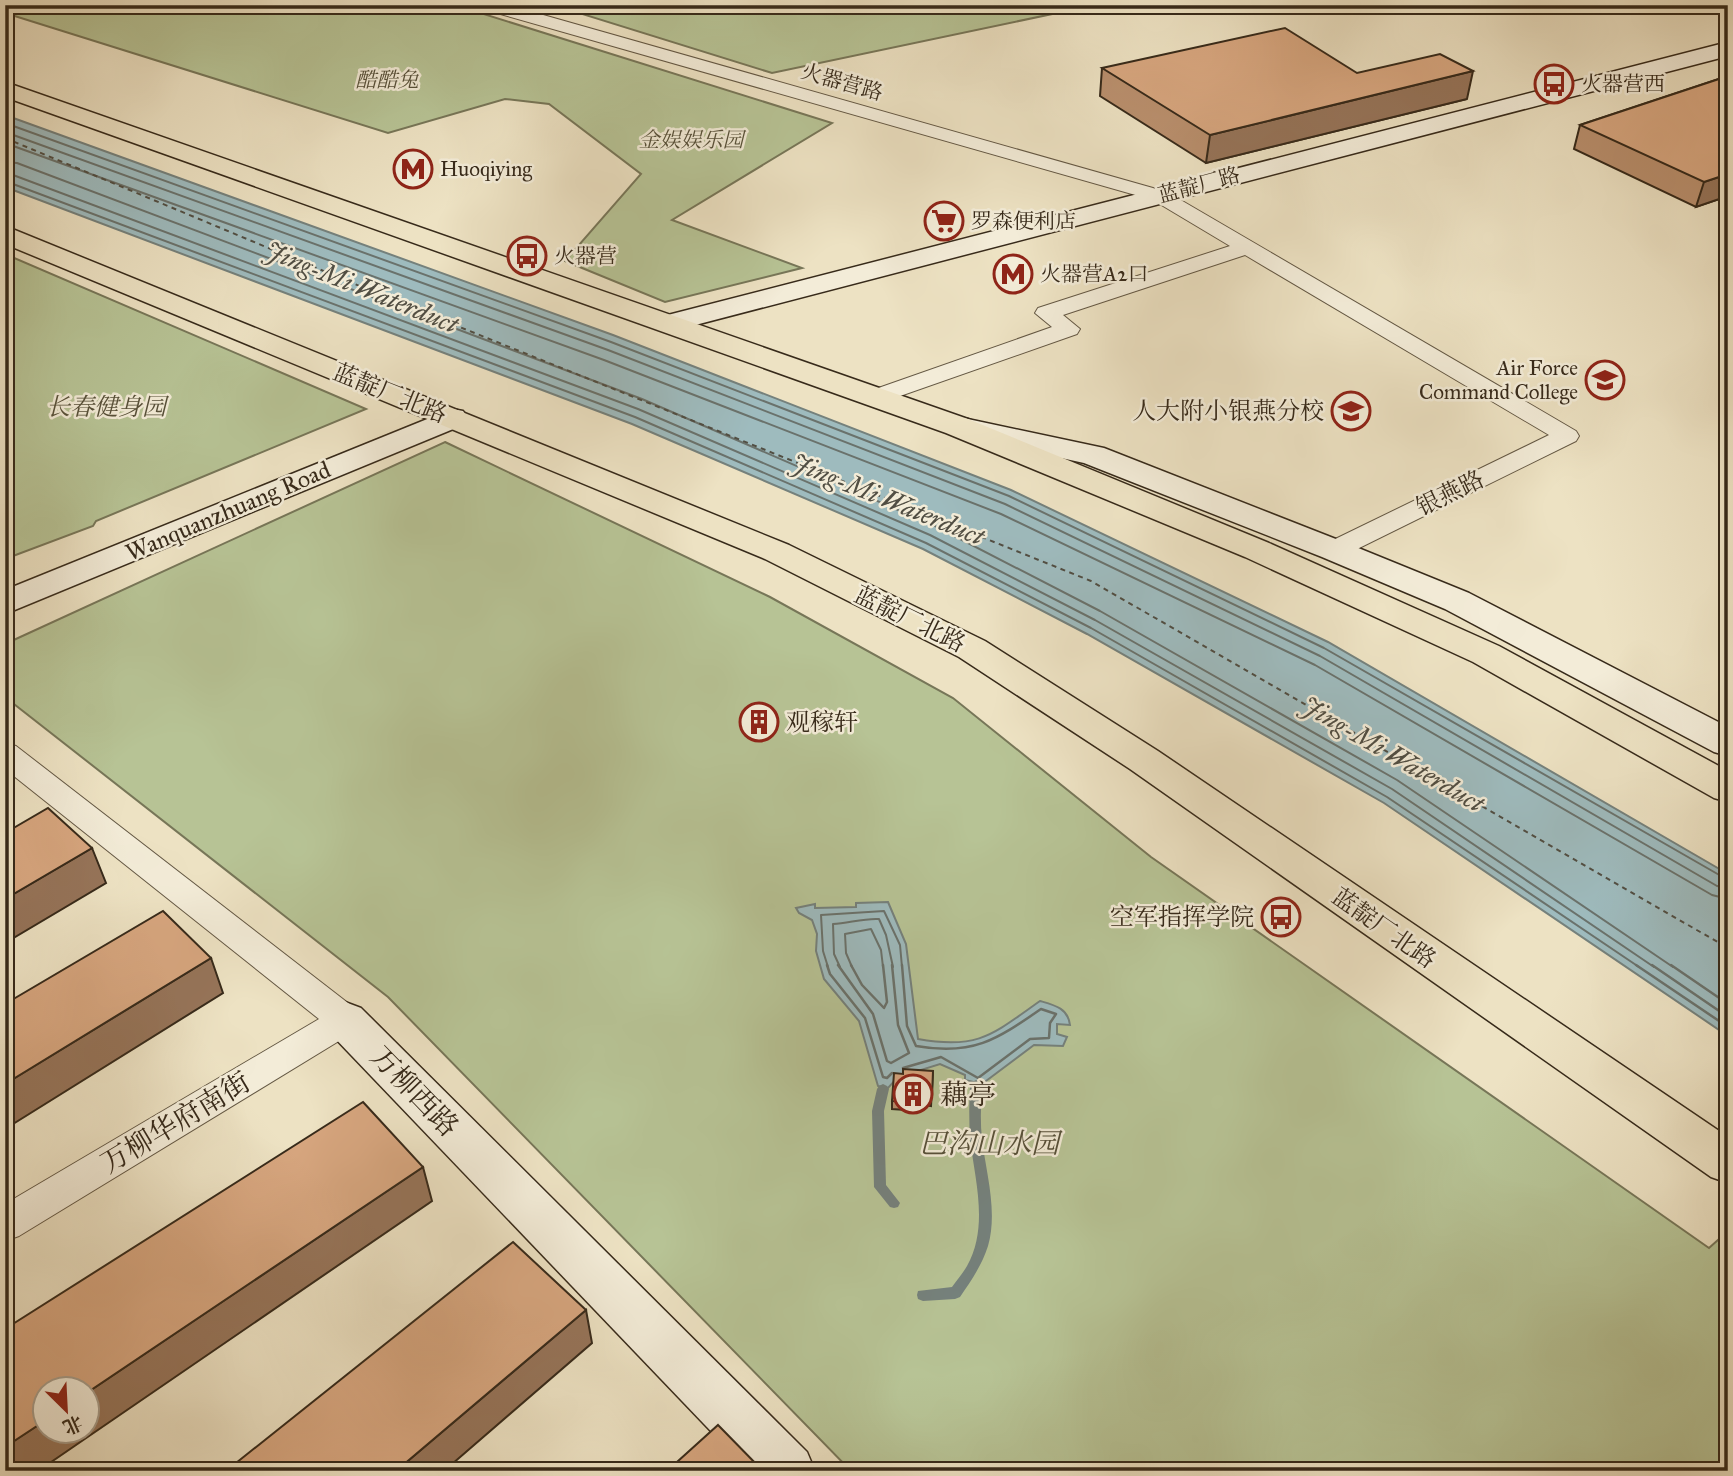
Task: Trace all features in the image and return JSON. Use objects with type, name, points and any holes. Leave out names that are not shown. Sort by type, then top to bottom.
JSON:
[{"type":"highway","points":[[5,89],[957,426],[1257,550],[1486,654],[1728,788]]},
{"type":"highway","name":"蓝靛厂北路","points":[[5,234],[777,552],[972,649],[1144,760],[1728,1163]]},
{"type":"street","points":[[496,7],[523,5]]},
{"type":"street","name":"火器营路","points":[[496,7],[1170,202],[1567,436]]},
{"type":"street","name":"蓝靛厂路","points":[[702,334],[1728,49]]},
{"type":"street","name":"蓝靛厂路","points":[[670,323],[1170,202],[1728,62]]},
{"type":"street","points":[[876,397],[1069,329],[1046,313],[1247,247]]},
{"type":"street","name":"Wanquanzhuang Road","points":[[5,578],[436,412]]},
{"type":"street","name":"Wanquanzhuang Road","points":[[5,603],[436,412]]},
{"type":"street","points":[[957,426],[1093,455],[1334,550],[1457,601],[1728,743]]},
{"type":"street","name":"银燕路","points":[[1334,550],[1567,436]]},
{"type":"street","name":"万柳西路","points":[[5,753],[345,1020],[787,1471]]},
{"type":"street","name":"万柳华府南街","points":[[5,1223],[345,1020]]},
{"type":"green space","points":[[5,5],[455,5],[832,123],[672,220],[802,268],[665,302],[565,261],[641,174],[549,104],[505,99],[388,133],[5,13]]},
{"type":"green space","points":[[583,5],[1095,5],[772,73],[566,9]]},
{"type":"green space","name":"长春健身园","points":[[5,254],[366,409],[96,521],[93,526],[5,559]]},
{"type":"green space","name":"巴沟山水园","points":[[445,442],[770,597],[953,698],[1151,857],[1709,1248],[1728,1231],[1728,1471],[851,1471],[388,997],[5,697],[5,644]]},
{"type":"water","name":"Jing-Mi Waterduct","points":[[5,115],[613,335],[1011,490],[1328,642],[1728,874],[1728,1036],[1384,803],[1087,634],[923,549],[632,424],[5,187]]},
{"type":"water","points":[[888,902],[906,944],[918,1039],[939,1042],[971,1041],[997,1030],[1040,1001],[1060,1008],[1069,1019],[1070,1025],[1057,1024],[1057,1034],[1067,1037],[1063,1046],[1034,1045],[982,1084],[965,1080],[965,1075],[940,1064],[898,1077],[888,1088],[878,1086],[859,1021],[824,979],[816,951],[817,934],[812,920],[799,913],[796,908],[815,904],[815,908],[856,907],[856,903]]},
{"type":"building","points":[[1285,28],[1357,73],[1440,54],[1473,71],[1210,135],[1102,68]]},
{"type":"building","points":[[1728,76],[1728,174],[1704,182],[1580,125]]},
{"type":"building","points":[[48,808],[92,848],[5,899],[5,833]]},
{"type":"building","points":[[163,911],[211,958],[5,1084],[5,1004]]},
{"type":"building","name":"藕亭","points":[[903,1069],[933,1071],[932,1097],[924,1096],[921,1102],[892,1101],[894,1073],[903,1074]]},
{"type":"building","points":[[363,1102],[423,1167],[102,1383],[102,1374],[32,1374],[32,1429],[5,1447],[5,1329]]},
{"type":"building","points":[[513,1242],[586,1310],[396,1471],[226,1471]]},
{"type":"building","points":[[718,1425],[763,1471],[667,1471]]},
{"type":"waterway","points":[[923,1295],[955,1293],[973,1269],[982,1244],[985,1219],[974,1113],[976,1085]]},
{"type":"waterway","points":[[883,1089],[878,1111],[880,1187],[894,1203]]},
{"type":"ferry route","points":[[5,138],[405,305],[1091,581],[1728,948]]},
{"type":"place","name":"火器营西","points":[[1554,84]]},
{"type":"place","name":"Huoqiying","points":[[413,169]]},
{"type":"place","name":"罗森便利店","points":[[944,221]]},
{"type":"place","name":"火器营","points":[[527,256]]},
{"type":"place","name":"火器营A2口","points":[[1013,274]]},
{"type":"place","name":"Air Force Command College","points":[[1605,380]]},
{"type":"place","name":"人大附小银燕分校","points":[[1351,411]]},
{"type":"place","name":"观稼轩","points":[[759,722]]},
{"type":"place","name":"空军指挥学院","points":[[1281,917]]},
{"type":"place","name":"藕亭","points":[[913,1094]]},
{"type":"park label","name":"酷酷兔","points":[[387,80]]},
{"type":"park label","name":"金娱娱乐园","points":[[691,140]]}]
